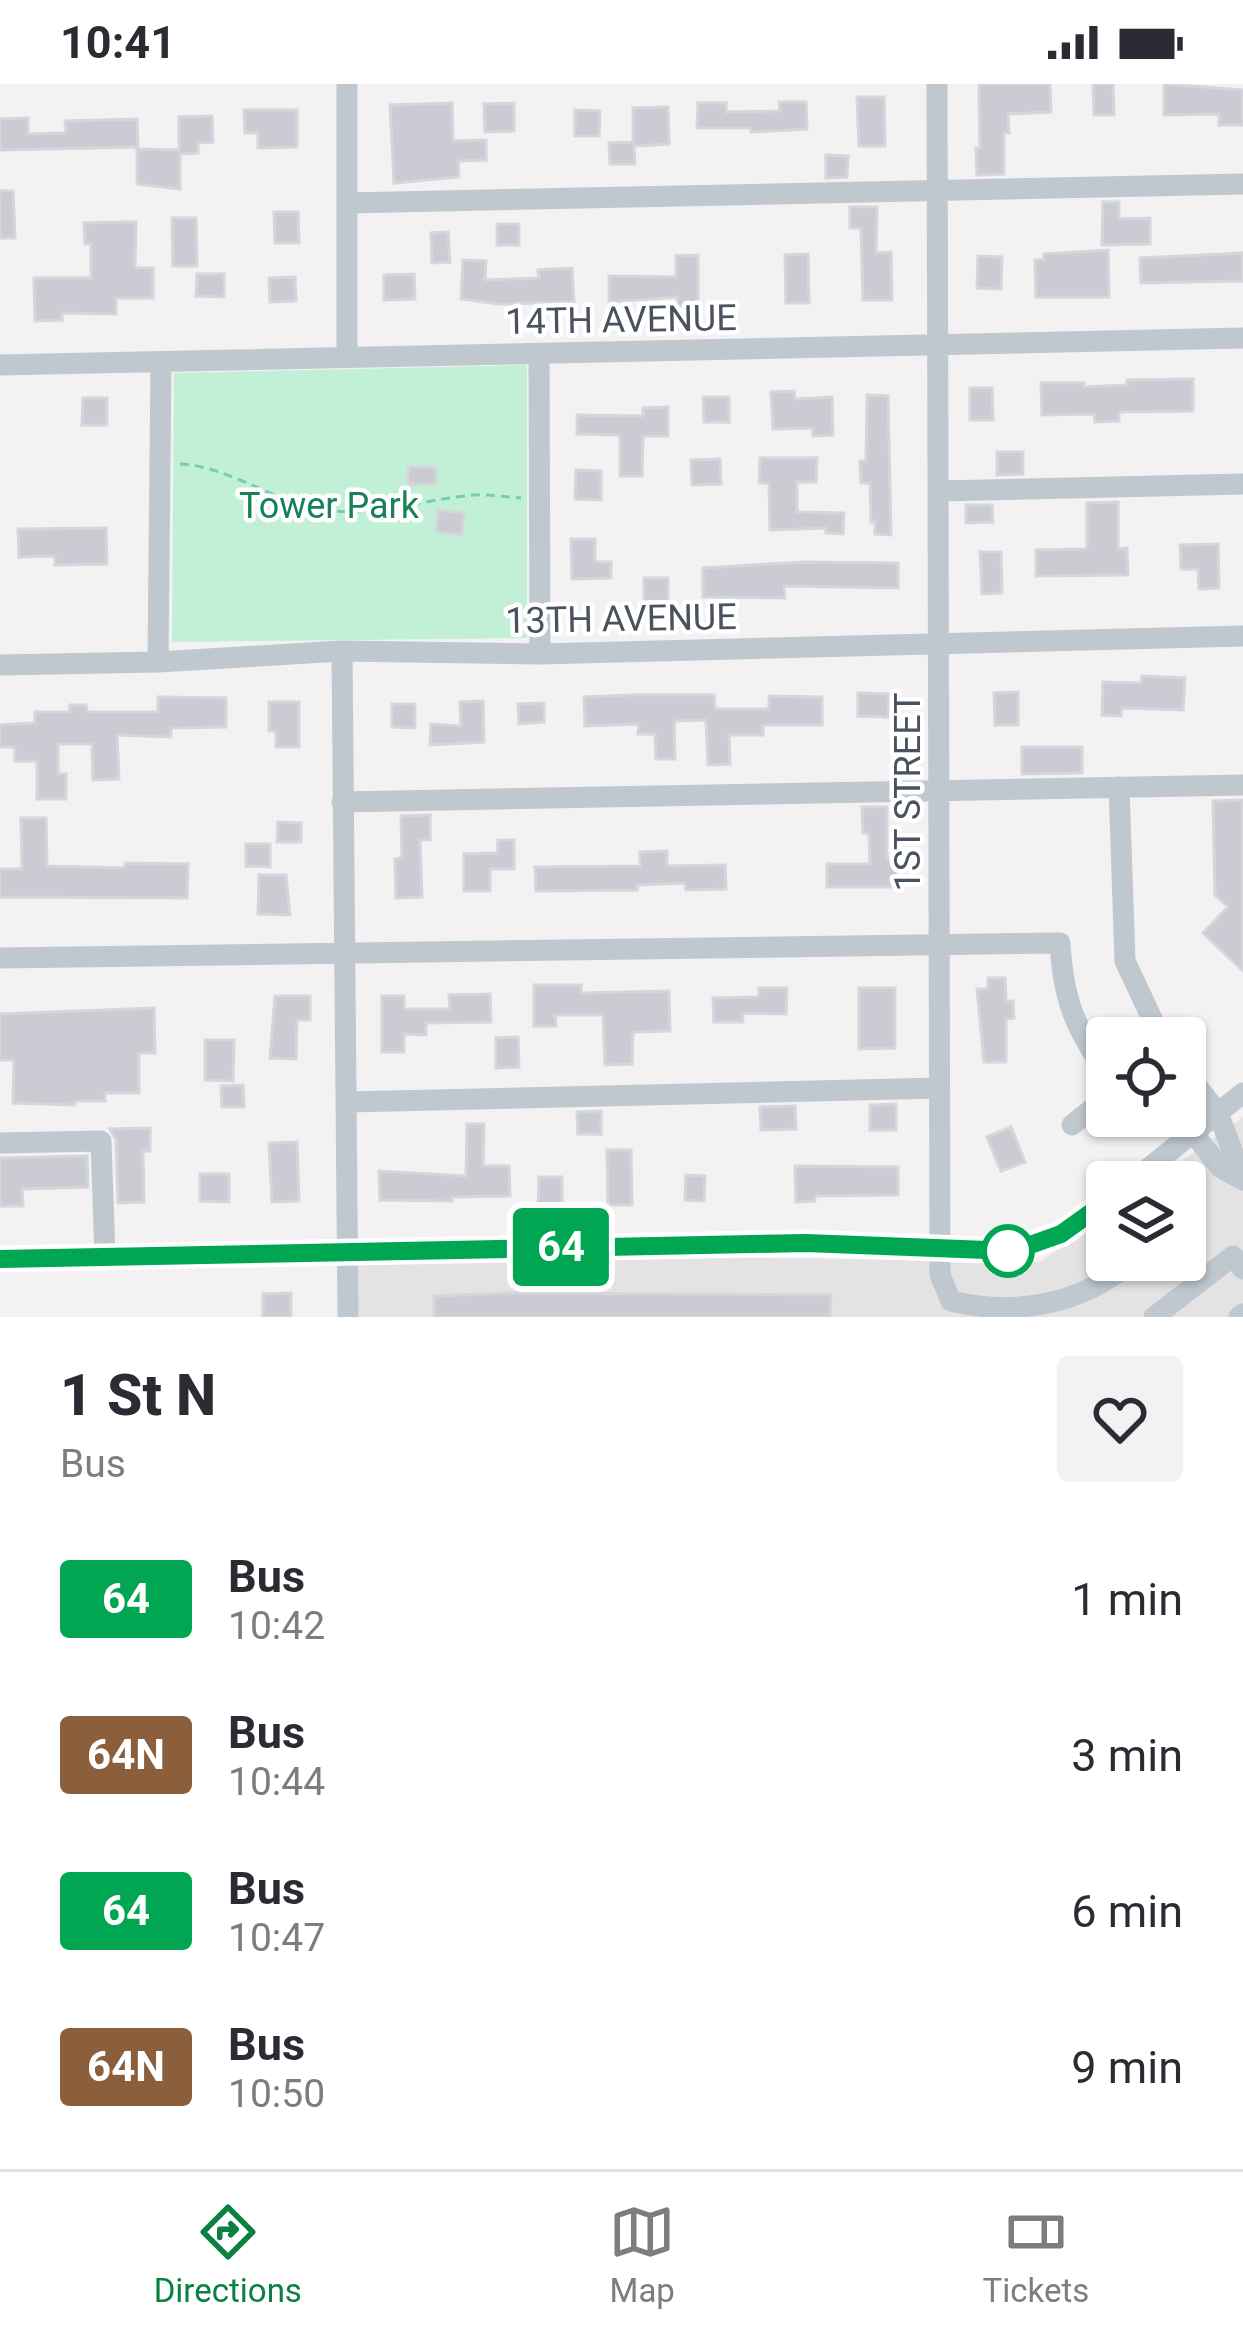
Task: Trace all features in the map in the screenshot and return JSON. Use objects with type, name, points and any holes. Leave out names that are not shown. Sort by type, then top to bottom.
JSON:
[{"type":"street","points":[[347,84],[347,357]]},
{"type":"street","name":"1ST STREET","points":[[937,84],[940,1275],[951,1301],[976,1308],[1036,1308],[1086,1294],[1104,1281]]},
{"type":"street","points":[[347,203],[1243,184]]},
{"type":"street","name":"14TH AVENUE","points":[[0,365],[1243,338]]},
{"type":"street","points":[[539,355],[540,654]]},
{"type":"street","points":[[158,662],[161,362]]},
{"type":"street","points":[[939,491],[1243,484]]},
{"type":"street","name":"13TH AVENUE","points":[[0,665],[158,662],[342,650],[540,654],[1243,636]]},
{"type":"street","points":[[342,650],[348,1317]]},
{"type":"street","points":[[342,802],[1243,785]]},
{"type":"street","points":[[1119,787],[1125,961],[1150,1017]]},
{"type":"street","points":[[0,958],[1060,943],[1062,977],[1086,1044]]},
{"type":"street","points":[[348,1102],[939,1088]]},
{"type":"street","points":[[1206,1123],[1243,1093]]},
{"type":"street","points":[[1206,1098],[1218,1113],[1243,1179]]},
{"type":"street","points":[[1072,1125],[1086,1114]]},
{"type":"street","points":[[1168,1161],[1189,1137]]},
{"type":"street","points":[[1196,1137],[1221,1168],[1243,1179]]},
{"type":"street","points":[[0,1143],[101,1141],[105,1257]]},
{"type":"street","points":[[0,1259],[694,1244],[938,1245],[995,1252],[1027,1248],[1061,1234],[1086,1216]]},
{"type":"street","points":[[1154,1317],[1233,1256],[1243,1269]]},
{"type":"path","points":[[160,463],[190,464],[285,502],[335,511],[477,495],[540,500]]},
{"type":"shaded area","points":[[1243,1117],[1243,1317],[348,1317],[348,1252],[1040,1262],[1086,1229],[1086,1281],[1206,1281],[1206,1161],[1181,1161]]},
{"type":"green space","name":"Tower Park","points":[[527,365],[527,638],[172,642],[174,373]]},
{"type":"building","points":[[979,84],[1050,84],[1051,112],[1008,114],[1004,174],[977,175]]},
{"type":"building","points":[[1093,84],[1113,84],[1114,115],[1094,115]]},
{"type":"building","points":[[1164,84],[1243,90],[1243,125],[1219,125],[1219,114],[1164,115]]},
{"type":"building","points":[[857,97],[884,97],[885,146],[859,146]]},
{"type":"building","points":[[779,102],[806,102],[807,129],[697,128],[698,103],[726,103],[726,112],[780,111]]},
{"type":"building","points":[[452,103],[453,141],[486,140],[486,160],[458,161],[459,177],[394,183],[390,105]]},
{"type":"building","points":[[514,103],[514,131],[485,132],[484,104]]},
{"type":"building","points":[[668,107],[669,144],[634,146],[635,164],[610,164],[609,143],[633,142],[633,108]]},
{"type":"building","points":[[244,110],[297,110],[297,147],[258,148],[258,133],[245,133]]},
{"type":"building","points":[[575,110],[600,111],[599,136],[575,136]]},
{"type":"building","points":[[212,116],[213,142],[198,143],[198,153],[180,154],[180,189],[137,184],[137,149],[179,150],[179,117]]},
{"type":"building","points":[[28,118],[28,134],[66,133],[65,121],[137,119],[138,147],[0,150],[0,119]]},
{"type":"building","points":[[826,155],[848,156],[847,177],[826,178]]},
{"type":"building","points":[[0,191],[13,191],[15,238],[0,238]]},
{"type":"building","points":[[1103,202],[1119,202],[1119,219],[1150,218],[1150,244],[1102,245]]},
{"type":"building","points":[[850,207],[877,207],[876,253],[891,252],[892,300],[863,300],[861,228],[850,228]]},
{"type":"building","points":[[274,212],[298,212],[299,243],[275,243]]},
{"type":"building","points":[[172,218],[196,218],[197,266],[173,266]]},
{"type":"building","points":[[136,222],[135,268],[153,268],[153,298],[116,298],[116,314],[62,313],[62,320],[35,321],[34,278],[91,278],[91,244],[85,244],[84,223]]},
{"type":"building","points":[[497,224],[519,224],[519,245],[497,245]]},
{"type":"building","points":[[448,232],[450,262],[432,263],[431,233]]},
{"type":"building","points":[[1108,250],[1109,297],[1036,297],[1035,260],[1044,260],[1044,254]]},
{"type":"building","points":[[1243,253],[1243,281],[1141,283],[1140,258]]},
{"type":"building","points":[[808,254],[809,303],[786,303],[785,255]]},
{"type":"building","points":[[698,255],[698,305],[677,306],[677,297],[609,302],[609,276],[676,277],[676,256]]},
{"type":"building","points":[[978,256],[1002,257],[1001,289],[977,288]]},
{"type":"building","points":[[463,260],[486,261],[485,280],[539,278],[538,270],[572,268],[574,302],[499,304],[461,299]]},
{"type":"building","points":[[197,274],[224,274],[224,297],[196,296]]},
{"type":"building","points":[[414,274],[415,299],[384,300],[384,275]]},
{"type":"building","points":[[295,277],[296,301],[270,302],[269,278]]},
{"type":"building","points":[[1193,379],[1193,411],[1119,412],[1119,421],[1095,422],[1094,414],[1042,415],[1041,383],[1084,383],[1084,387],[1127,385],[1127,380]]},
{"type":"building","points":[[970,388],[992,388],[993,420],[970,420]]},
{"type":"building","points":[[794,391],[795,399],[832,397],[833,435],[813,436],[813,428],[773,429],[771,392]]},
{"type":"building","points":[[867,395],[888,396],[891,535],[875,534],[870,483],[861,483]]},
{"type":"building","points":[[703,397],[729,397],[729,422],[704,422]]},
{"type":"building","points":[[83,398],[107,398],[107,425],[82,425]]},
{"type":"building","points":[[668,407],[668,436],[643,436],[642,476],[620,476],[620,435],[577,434],[577,415],[643,416],[643,408]]},
{"type":"building","points":[[997,452],[1023,452],[1023,474],[997,475]]},
{"type":"building","points":[[760,458],[817,458],[816,482],[797,482],[797,512],[844,513],[843,534],[826,533],[826,528],[770,530],[769,483],[759,483]]},
{"type":"building","points":[[720,459],[721,484],[692,485],[691,460]]},
{"type":"building","points":[[408,467],[436,467],[436,484],[408,484]]},
{"type":"building","points":[[576,470],[601,471],[601,500],[575,499]]},
{"type":"building","points":[[1118,502],[1118,549],[1127,548],[1128,575],[1036,576],[1036,550],[1087,549],[1087,503]]},
{"type":"building","points":[[966,505],[992,505],[993,522],[966,523]]},
{"type":"building","points":[[438,510],[464,513],[462,535],[436,532]]},
{"type":"building","points":[[106,528],[107,564],[55,565],[55,556],[19,557],[18,529]]},
{"type":"building","points":[[571,539],[595,539],[595,562],[611,562],[611,578],[572,579]]},
{"type":"building","points":[[1218,544],[1219,588],[1199,589],[1198,569],[1181,569],[1180,545]]},
{"type":"building","points":[[980,552],[1001,552],[1002,593],[982,594]]},
{"type":"building","points":[[898,563],[898,588],[784,586],[785,598],[703,597],[703,568]]},
{"type":"building","points":[[644,578],[668,578],[668,601],[644,601]]},
{"type":"building","points":[[1142,676],[1185,678],[1183,710],[1122,708],[1121,716],[1102,715],[1103,682],[1141,683]]},
{"type":"building","points":[[1018,692],[1018,725],[995,725],[994,693]]},
{"type":"building","points":[[858,693],[889,694],[888,717],[858,716]]},
{"type":"building","points":[[714,695],[715,709],[769,709],[769,696],[822,697],[822,725],[763,725],[763,735],[729,735],[730,764],[708,765],[706,720],[674,721],[675,759],[656,759],[655,734],[638,734],[639,724],[585,726],[584,697]]},
{"type":"building","points":[[158,697],[226,698],[226,727],[171,728],[171,737],[117,735],[119,779],[93,780],[92,744],[58,744],[58,774],[66,774],[66,799],[37,799],[37,761],[15,761],[15,747],[0,747],[0,725],[35,723],[35,712],[70,712],[70,705],[86,705],[87,712],[158,712]]},
{"type":"building","points":[[483,701],[484,742],[430,745],[431,724],[461,726],[460,702]]},
{"type":"building","points":[[269,702],[299,702],[299,747],[276,747],[276,731],[269,731]]},
{"type":"building","points":[[544,703],[544,722],[519,724],[518,704]]},
{"type":"building","points":[[392,704],[415,704],[415,728],[392,727]]},
{"type":"building","points":[[1022,747],[1082,747],[1082,773],[1022,774]]},
{"type":"building","points":[[1243,800],[1243,971],[1203,933],[1228,907],[1215,895],[1213,801]]},
{"type":"building","points":[[862,807],[887,807],[887,858],[897,858],[898,887],[827,887],[827,864],[870,864]]},
{"type":"building","points":[[430,815],[430,840],[420,840],[422,897],[396,898],[401,816]]},
{"type":"building","points":[[21,818],[46,818],[47,866],[188,864],[187,898],[0,897],[0,869],[22,869]]},
{"type":"building","points":[[278,822],[301,823],[301,842],[277,842]]},
{"type":"building","points":[[498,840],[514,840],[514,869],[490,869],[490,891],[464,891],[464,854],[497,853]]},
{"type":"building","points":[[246,844],[270,844],[270,867],[246,866]]},
{"type":"building","points":[[667,851],[667,866],[725,865],[726,889],[686,890],[685,883],[637,885],[637,890],[536,891],[535,867],[640,866],[640,852]]},
{"type":"building","points":[[259,875],[286,875],[290,915],[258,914]]},
{"type":"building","points":[[988,978],[1005,978],[1006,1001],[1013,1001],[1014,1018],[1006,1019],[1006,1062],[984,1062],[977,989],[988,989]]},
{"type":"building","points":[[534,985],[581,985],[581,993],[669,991],[670,1031],[633,1032],[632,1064],[605,1065],[603,1015],[555,1015],[556,1026],[534,1026]]},
{"type":"building","points":[[759,988],[787,988],[786,1014],[742,1013],[743,1022],[714,1022],[713,998],[759,997]]},
{"type":"building","points":[[859,988],[895,988],[895,1048],[859,1049]]},
{"type":"building","points":[[490,994],[491,1022],[426,1023],[426,1035],[404,1034],[404,1052],[382,1052],[382,996],[404,996],[404,1009],[450,1009],[449,995]]},
{"type":"building","points":[[275,996],[310,996],[310,1020],[297,1020],[296,1059],[270,1058]]},
{"type":"building","points":[[154,1008],[155,1053],[139,1053],[139,1093],[105,1093],[105,1101],[75,1101],[75,1105],[13,1103],[14,1060],[0,1060],[0,1014]]},
{"type":"building","points":[[518,1037],[519,1067],[496,1068],[496,1038]]},
{"type":"building","points":[[205,1040],[234,1040],[233,1081],[205,1080]]},
{"type":"building","points":[[243,1085],[244,1107],[222,1107],[221,1086]]},
{"type":"building","points":[[896,1104],[896,1130],[870,1130],[870,1105]]},
{"type":"building","points":[[795,1106],[796,1129],[761,1130],[760,1107]]},
{"type":"building","points":[[601,1111],[601,1134],[578,1134],[577,1112]]},
{"type":"building","points":[[467,1124],[484,1124],[483,1166],[509,1166],[510,1196],[380,1200],[379,1171],[466,1176]]},
{"type":"building","points":[[1011,1127],[1025,1162],[1001,1171],[987,1137]]},
{"type":"building","points":[[150,1128],[150,1151],[143,1151],[144,1202],[118,1203],[116,1140],[110,1129]]},
{"type":"building","points":[[297,1142],[299,1201],[272,1202],[269,1143]]},
{"type":"building","points":[[607,1150],[631,1150],[632,1205],[608,1205]]},
{"type":"building","points":[[87,1156],[88,1187],[22,1189],[23,1206],[0,1206],[0,1158]]},
{"type":"building","points":[[795,1166],[898,1167],[898,1195],[815,1196],[815,1201],[796,1202]]},
{"type":"building","points":[[200,1174],[229,1174],[229,1202],[200,1201]]},
{"type":"building","points":[[686,1175],[705,1176],[704,1201],[685,1200]]},
{"type":"building","points":[[539,1177],[562,1177],[562,1209],[538,1208]]},
{"type":"building","points":[[291,1293],[291,1317],[263,1317],[263,1294]]},
{"type":"building","points":[[831,1295],[830,1317],[434,1317],[434,1296]]},
{"type":"bus line","name":"64","points":[[0,1259],[806,1243],[938,1245],[995,1252],[1039,1244],[1086,1216]]}]
